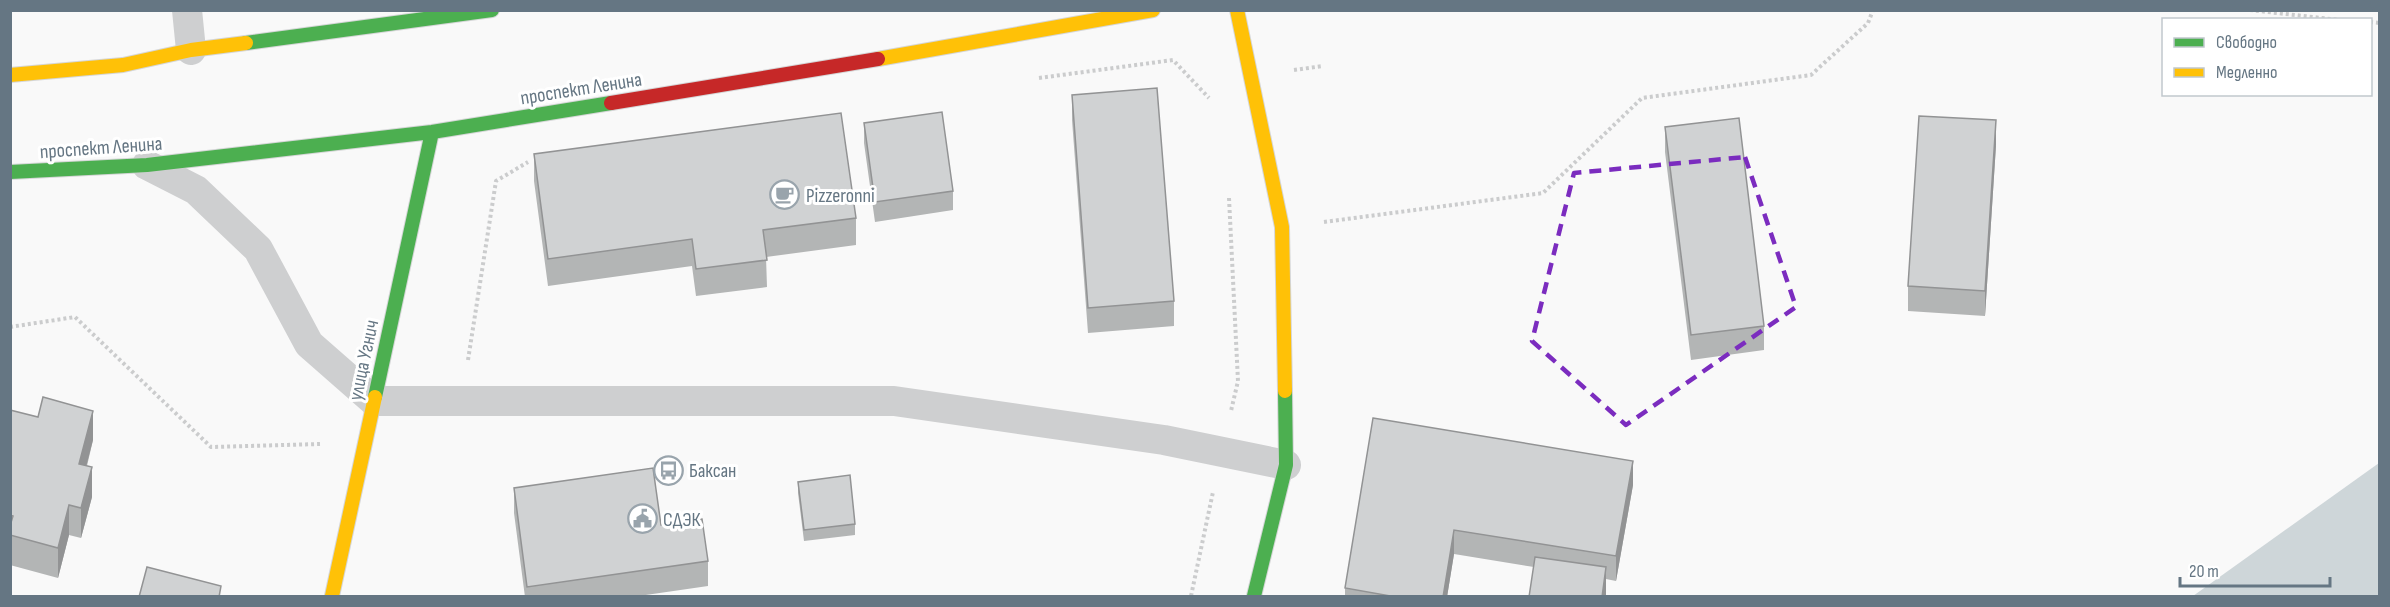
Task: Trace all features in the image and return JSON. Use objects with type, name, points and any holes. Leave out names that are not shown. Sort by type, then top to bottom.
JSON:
[{"type":"main road","points":[[10,75],[123,65],[191,50],[492,10]]},
{"type":"main road","name":"проспект Ленина","points":[[10,172],[147,165],[432,132],[1017,36],[1153,10]]},
{"type":"main road","points":[[1237,10],[1253,76],[1282,227],[1286,465],[1254,597]]},
{"type":"main road","name":"улица Угнич","points":[[332,597],[432,132]]},
{"type":"lane","points":[[187,10],[191,50]]},
{"type":"lane","points":[[147,165],[196,190],[258,249],[309,344],[374,401],[894,400],[1164,440],[1286,465]]},
{"type":"path","points":[[1230,233],[1543,193],[1642,98],[1811,75],[1868,23],[1873,10]]},
{"type":"path","points":[[2250,10],[2322,18]]},
{"type":"path","points":[[1017,36],[1022,81],[1173,60],[1210,99]]},
{"type":"path","points":[[461,401],[496,181],[533,159]]},
{"type":"path","points":[[1191,597],[1238,381],[1229,197]]},
{"type":"path","points":[[10,327],[75,317],[211,447],[365,443]]},
{"type":"highlighted area","points":[[1745,157],[1796,307],[1626,425],[1532,341],[1574,173]]},
{"type":"shaded area","points":[[2379,463],[2379,596],[2193,596]]},
{"type":"building","points":[[1157,88],[1174,301],[1088,308],[1072,95]]},
{"type":"building","points":[[942,112],[953,191],[875,202],[864,123]]},
{"type":"building","points":[[841,113],[856,218],[763,230],[767,260],[696,269],[692,239],[548,259],[534,154]]},
{"type":"building","points":[[1919,116],[1996,120],[1985,291],[1908,286]]},
{"type":"building","points":[[1739,118],[1764,326],[1691,335],[1665,127]]},
{"type":"building","points":[[43,397],[93,411],[79,464],[92,467],[81,508],[69,505],[58,548],[10,535],[13,516],[10,515],[10,410],[38,417]]},
{"type":"building","points":[[1373,418],[1633,461],[1616,556],[1454,530],[1443,597],[1396,597],[1345,588]]},
{"type":"building","points":[[653,468],[661,525],[702,519],[708,561],[527,587],[514,488]]},
{"type":"building","points":[[850,475],[855,524],[804,530],[798,482]]},
{"type":"building","points":[[1535,557],[1606,567],[1602,597],[1529,597]]},
{"type":"building","points":[[147,567],[221,586],[219,597],[139,597]]},
{"type":"traffic: fast","points":[[246,43],[492,10]]},
{"type":"traffic: fast","points":[[10,172],[147,165],[432,132],[611,103]]},
{"type":"traffic: fast","points":[[375,397],[432,132]]},
{"type":"traffic: fast","points":[[1254,596],[1286,465],[1285,391]]},
{"type":"traffic: slow","points":[[878,59],[1153,10]]},
{"type":"traffic: slow","points":[[1237,10],[1282,227],[1285,391]]},
{"type":"traffic: slow","points":[[10,75],[123,65],[191,50],[246,43]]},
{"type":"traffic: slow","points":[[332,596],[375,397]]},
{"type":"traffic: jam","points":[[611,103],[878,59]]},
{"type":"place","name":"Pizzeronni","points":[[785,195]]},
{"type":"place","name":"Баксан","points":[[668,470]]},
{"type":"place","name":"СДЭК","points":[[642,519]]}]
